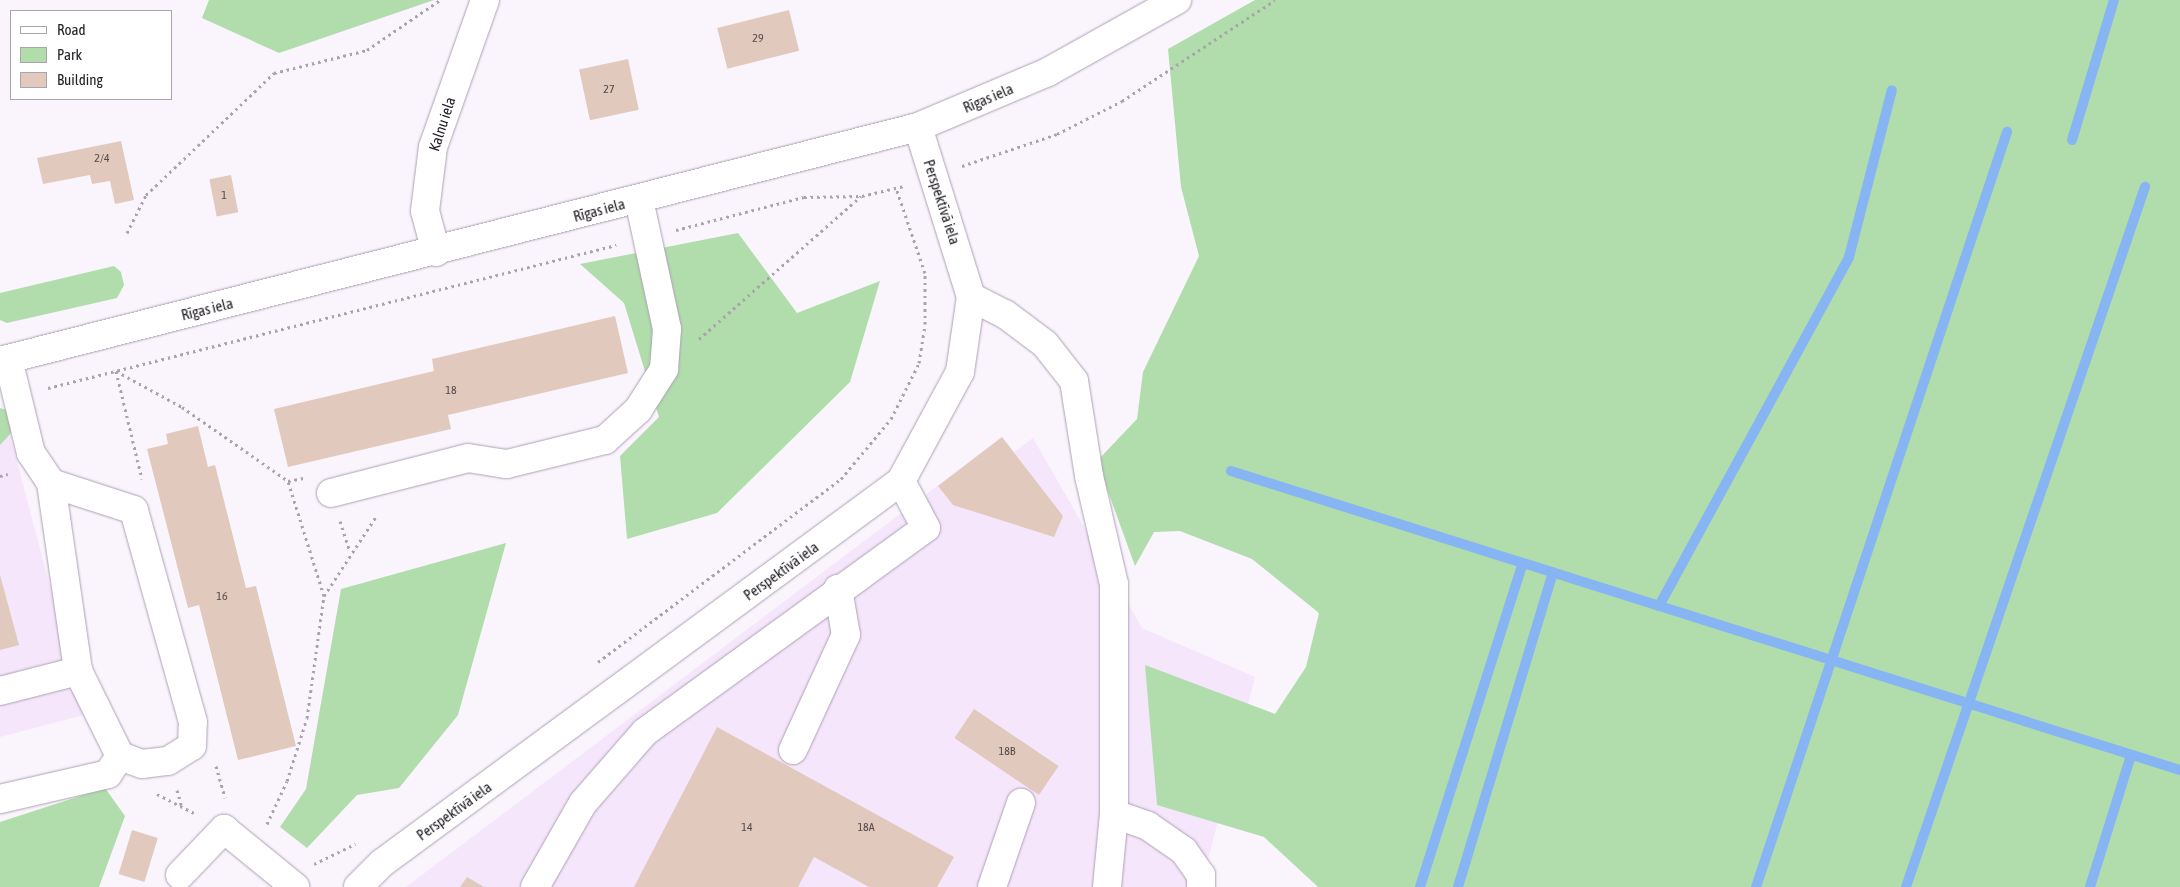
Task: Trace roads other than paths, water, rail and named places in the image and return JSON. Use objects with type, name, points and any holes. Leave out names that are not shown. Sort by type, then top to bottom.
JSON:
[{"type":"street","name":"Kalnu iela","points":[[436,252],[425,211],[433,147],[485,0]]},
{"type":"street","name":"Rīgas iela","points":[[4,360],[436,252],[918,127],[1048,72],[1177,0]]},
{"type":"street","name":"Perspektīvā iela","points":[[358,887],[382,863],[901,481],[960,372],[971,297],[936,179],[918,127]]},
{"type":"street","points":[[331,493],[468,458],[507,464],[605,440],[638,410],[664,368],[667,329],[649,236],[639,200]]},
{"type":"street","points":[[971,297],[1005,314],[1045,344],[1074,381],[1089,476],[1114,584],[1114,814],[1107,887]]},
{"type":"street","points":[[4,360],[31,453],[51,483],[78,671],[120,756],[142,764],[168,761],[192,746],[193,722],[134,510],[51,483]]},
{"type":"street","points":[[535,887],[582,803],[645,732],[838,589],[926,528],[901,481]]},
{"type":"street","points":[[793,750],[846,635],[838,589]]},
{"type":"street","points":[[0,691],[78,671]]},
{"type":"street","points":[[0,799],[108,774],[120,756]]},
{"type":"street","points":[[992,887],[1021,803]]},
{"type":"street","points":[[1114,814],[1148,826],[1184,851],[1201,875],[1201,887]]},
{"type":"street","points":[[180,875],[224,830],[252,855],[293,886]]},
{"type":"waterway","points":[[2072,140],[2114,0]]},
{"type":"waterway","points":[[1659,606],[1849,257],[1892,90]]},
{"type":"waterway","points":[[1756,887],[2007,132]]},
{"type":"waterway","points":[[1906,887],[2145,187]]},
{"type":"waterway","points":[[1231,471],[2180,770]]},
{"type":"waterway","points":[[1420,887],[1523,563]]},
{"type":"waterway","points":[[1458,887],[1553,572]]},
{"type":"waterway","points":[[2090,887],[2131,755]]}]
